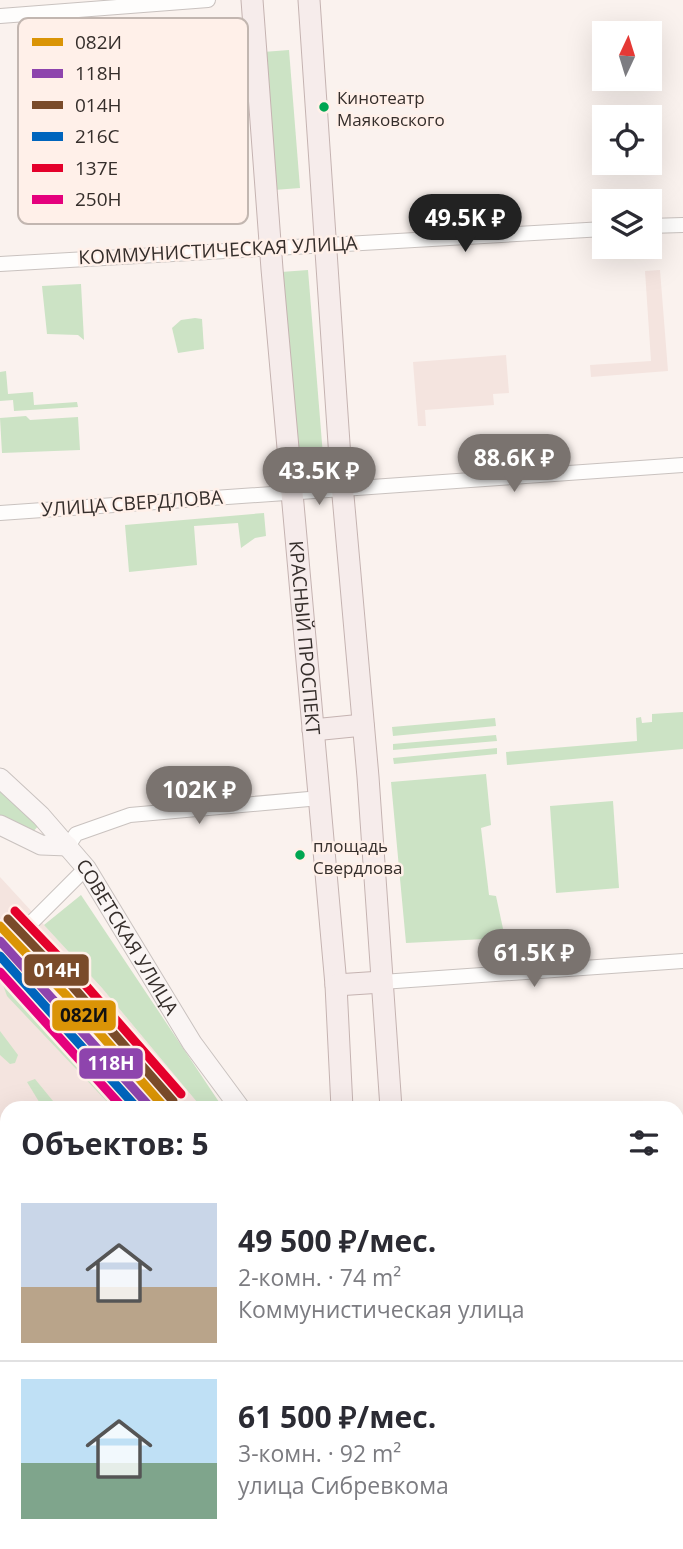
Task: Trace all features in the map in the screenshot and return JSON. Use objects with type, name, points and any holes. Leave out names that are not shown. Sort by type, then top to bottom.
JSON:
[{"type":"main road","name":"КРАСНЫЙ ПРОСПЕКТ","points":[[252,0],[270,247],[337,985],[342,1101]]},
{"type":"main road","points":[[309,0],[342,488],[363,725],[390,1101]]},
{"type":"main road","points":[[313,730],[363,725]]},
{"type":"main road","points":[[337,985],[382,982]]},
{"type":"street","points":[[0,16],[208,0]]},
{"type":"street","points":[[662,226],[683,225]]},
{"type":"street","name":"КОММУНИСТИЧЕСКАЯ УЛИЦА","points":[[0,264],[325,243],[592,230]]},
{"type":"street","name":"УЛИЦА СВЕРДЛОВА","points":[[0,513],[683,466]]},
{"type":"street","name":"СОВЕТСКАЯ УЛИЦА","points":[[0,778],[68,846],[86,868],[192,1043],[235,1101]]},
{"type":"street","points":[[0,825],[41,845],[68,846],[76,834],[130,815],[320,798]]},
{"type":"street","points":[[0,954],[86,868]]},
{"type":"street","points":[[382,982],[683,961]]},
{"type":"shaded area","points":[[660,270],[668,371],[591,377],[590,365],[651,361],[645,271]]},
{"type":"shaded area","points":[[506,355],[509,393],[493,394],[494,405],[425,410],[426,426],[418,426],[413,362]]},
{"type":"shaded area","points":[[0,877],[102,988],[196,1101],[0,1101]]},
{"type":"green space","points":[[289,50],[300,188],[274,190],[263,52]]},
{"type":"green space","points":[[308,270],[324,468],[297,470],[281,272]]},
{"type":"green space","points":[[81,284],[84,340],[78,335],[47,334],[42,286]]},
{"type":"green space","points":[[202,319],[204,349],[178,353],[172,328],[181,320]]},
{"type":"green space","points":[[6,371],[8,394],[33,392],[34,405],[77,402],[78,407],[14,411],[13,400],[0,401],[0,372]]},
{"type":"green space","points":[[26,416],[30,420],[78,417],[80,450],[2,453],[0,418]]},
{"type":"green space","points":[[264,513],[266,536],[255,538],[241,548],[238,523],[194,526],[197,565],[129,572],[125,525]]},
{"type":"green space","points":[[683,712],[683,749],[507,765],[506,752],[637,741],[636,718],[641,717],[642,723],[652,722],[652,714]]},
{"type":"green space","points":[[495,718],[496,726],[393,736],[392,727]]},
{"type":"green space","points":[[496,735],[497,741],[393,750],[393,744]]},
{"type":"green space","points":[[497,748],[497,754],[394,764],[393,758]]},
{"type":"green space","points":[[486,774],[491,825],[481,828],[489,895],[496,896],[505,938],[406,943],[391,782]]},
{"type":"green space","points":[[0,789],[39,825],[32,833],[0,817]]},
{"type":"green space","points":[[613,801],[619,888],[556,893],[550,806]]},
{"type":"green space","points":[[81,895],[218,1101],[196,1101],[102,988],[44,925]]},
{"type":"green space","points":[[15,972],[43,999],[41,1002],[133,1101],[106,1101],[7,996],[3,985]]},
{"type":"green space","points":[[0,1031],[18,1055],[15,1063],[10,1064],[0,1055]]},
{"type":"green space","points":[[35,1079],[53,1101],[39,1101],[27,1082]]},
{"type":"transit line","name":"137Е","points":[[15,911],[81,980],[181,1094]]},
{"type":"transit line","name":"014Н","points":[[8,919],[73,987],[173,1101]]},
{"type":"transit line","name":"082И","points":[[0,926],[65,994],[159,1101]]},
{"type":"transit line","name":"118Н","points":[[0,941],[145,1101]]},
{"type":"transit line","name":"216С","points":[[0,956],[131,1101]]},
{"type":"transit line","name":"250Н","points":[[0,972],[117,1101]]},
{"type":"place","name":"Кинотеатр Маяковского","points":[[324,107]]},
{"type":"place","name":"площадь Свердлова","points":[[300,855]]}]
